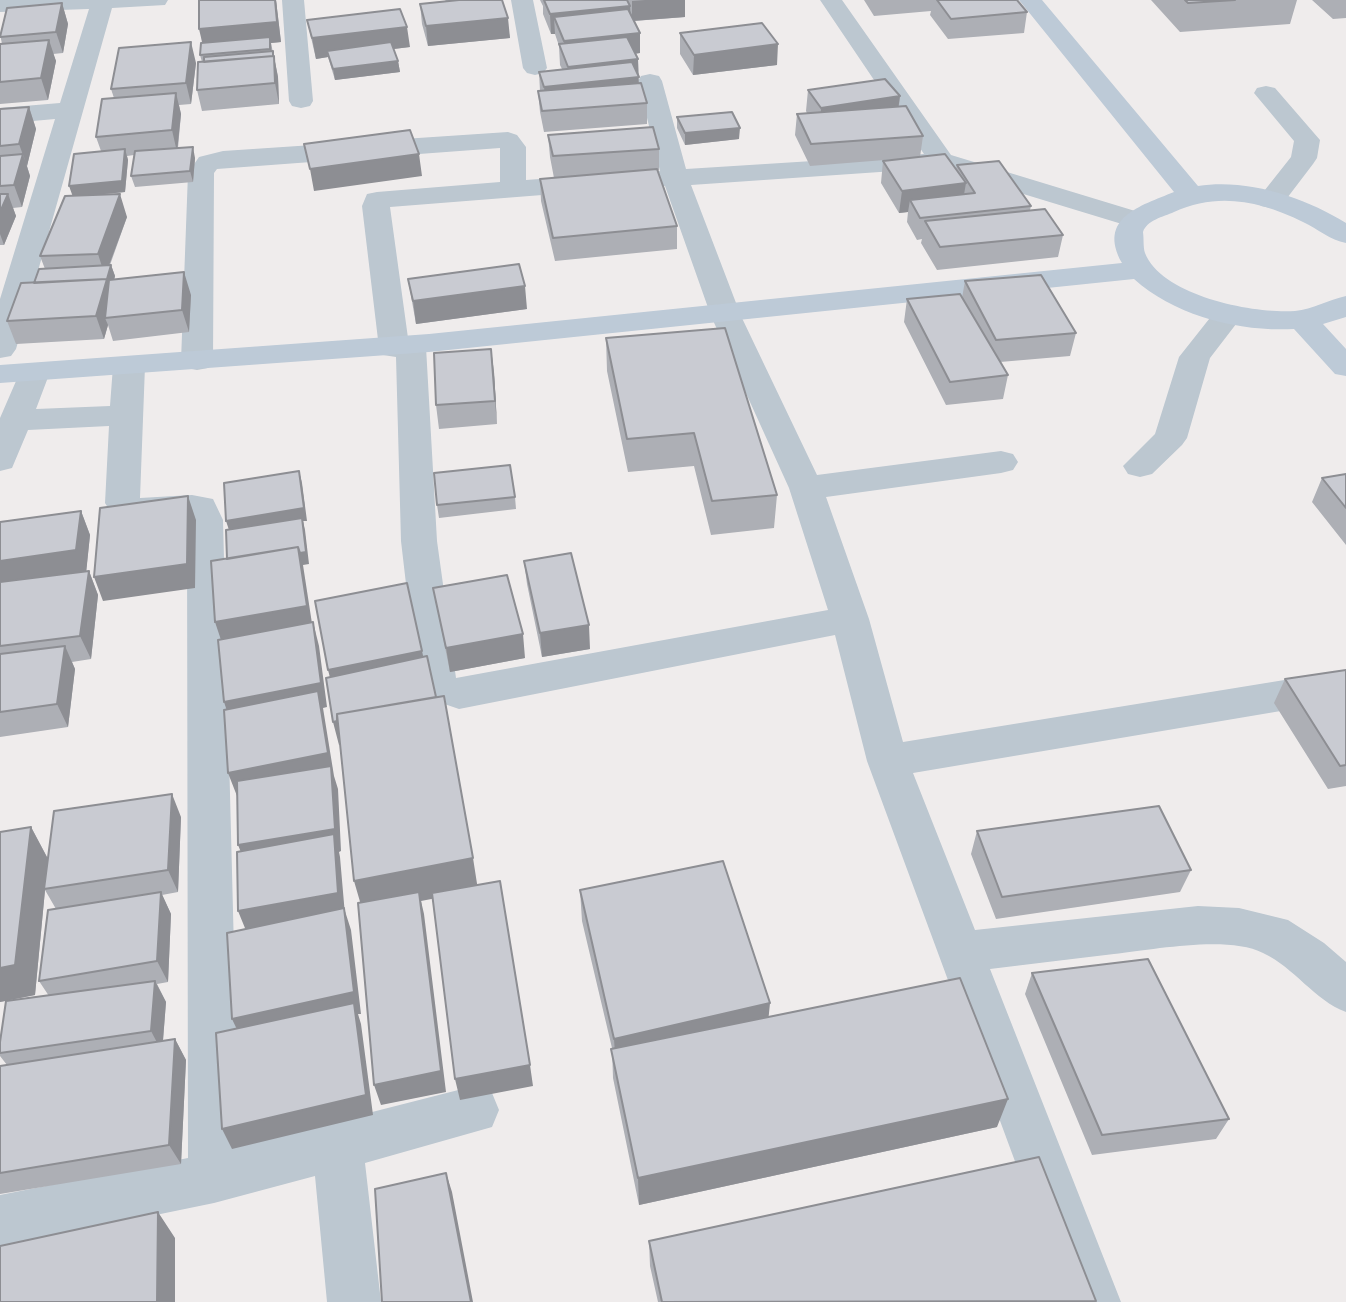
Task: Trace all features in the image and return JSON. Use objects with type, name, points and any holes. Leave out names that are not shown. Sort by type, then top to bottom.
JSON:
[{"type":"street","points":[[0,5],[157,0]]},
{"type":"street","points":[[293,0],[301,101]]},
{"type":"street","points":[[522,0],[535,68]]},
{"type":"street","points":[[831,0],[942,161]]},
{"type":"street","points":[[1030,0],[1191,195]]},
{"type":"street","points":[[0,349],[102,3]]},
{"type":"street","points":[[650,80],[675,177],[726,316],[806,488],[850,619],[888,761],[1094,1302]]},
{"type":"street","points":[[1266,93],[1307,140],[1304,158],[1271,200]]},
{"type":"street","points":[[0,116],[71,110]]},
{"type":"street","points":[[197,361],[201,173],[208,163],[223,159],[508,140],[513,147],[513,189]]},
{"type":"street","points":[[850,619],[459,694],[438,687],[419,541],[403,347],[377,200],[675,177],[942,161],[1135,220]]},
{"type":"street","points":[[1346,235],[1328,222],[1297,208],[1271,200],[1225,193],[1191,195],[1135,220],[1129,231],[1129,250],[1141,270],[1162,288],[1193,303],[1228,315],[1266,320],[1301,319],[1335,312],[1346,305]]},
{"type":"street","points":[[0,374],[403,347],[726,316],[1141,270]]},
{"type":"street","points":[[1140,466],[1170,438],[1195,357],[1228,315]]},
{"type":"street","points":[[1301,319],[1346,367]]},
{"type":"street","points":[[129,366],[122,503],[128,510],[140,511],[201,507],[205,520],[214,1178]]},
{"type":"street","points":[[0,460],[34,372]]},
{"type":"street","points":[[16,420],[126,415]]},
{"type":"street","points":[[806,488],[1001,462]]},
{"type":"street","points":[[888,761],[1346,685]]},
{"type":"street","points":[[960,952],[1198,925],[1239,928],[1272,934],[1308,957],[1346,991]]},
{"type":"street","points":[[0,1221],[214,1178],[474,1110]]},
{"type":"street","points":[[338,1145],[354,1302]]},
{"type":"building","points":[[199,0],[275,0],[277,22],[199,29]]},
{"type":"building","points":[[502,0],[508,18],[426,26],[420,4]]},
{"type":"building","points":[[544,0],[627,0],[630,6],[550,14]]},
{"type":"building","points":[[937,0],[1017,0],[1027,12],[951,19]]},
{"type":"building","points":[[1185,0],[1235,0],[1188,3]]},
{"type":"building","points":[[62,3],[56,32],[0,37],[7,8]]},
{"type":"building","points":[[400,9],[407,27],[312,38],[307,20]]},
{"type":"building","points":[[628,9],[640,33],[564,41],[554,17]]},
{"type":"building","points":[[762,23],[778,44],[694,55],[680,33]]},
{"type":"building","points":[[270,37],[270,49],[200,55],[201,43]]},
{"type":"building","points":[[627,37],[638,59],[568,67],[559,44]]},
{"type":"building","points":[[49,40],[41,78],[0,82],[0,44]]},
{"type":"building","points":[[191,42],[186,83],[111,89],[119,48]]},
{"type":"building","points":[[391,42],[398,61],[333,69],[327,51]]},
{"type":"building","points":[[273,51],[273,56],[204,62],[204,57]]},
{"type":"building","points":[[274,56],[275,83],[197,90],[198,62]]},
{"type":"building","points":[[632,62],[639,77],[544,87],[539,72]]},
{"type":"building","points":[[885,79],[900,96],[821,108],[808,90]]},
{"type":"building","points":[[641,83],[647,103],[542,111],[538,91]]},
{"type":"building","points":[[176,93],[172,130],[96,137],[102,99]]},
{"type":"building","points":[[906,106],[923,136],[811,144],[797,114]]},
{"type":"building","points":[[29,107],[19,144],[0,146],[0,109]]},
{"type":"building","points":[[732,112],[740,128],[685,133],[677,117]]},
{"type":"building","points":[[653,127],[659,149],[553,156],[548,135]]},
{"type":"building","points":[[410,130],[419,154],[310,169],[304,144]]},
{"type":"building","points":[[193,147],[190,171],[131,176],[135,151]]},
{"type":"building","points":[[125,149],[122,181],[69,186],[74,154]]},
{"type":"building","points":[[23,154],[14,185],[0,186],[0,156]]},
{"type":"building","points":[[945,154],[966,183],[902,191],[883,161]]},
{"type":"building","points":[[999,161],[1031,206],[920,218],[910,200],[975,193],[957,165]]},
{"type":"building","points":[[657,169],[677,226],[553,238],[540,179]]},
{"type":"building","points":[[0,194],[8,194],[0,212]]},
{"type":"building","points":[[120,194],[98,254],[40,256],[65,196]]},
{"type":"building","points":[[1045,209],[1063,235],[940,247],[925,221]]},
{"type":"building","points":[[519,264],[525,286],[413,301],[408,279]]},
{"type":"building","points":[[111,265],[107,279],[34,283],[39,269]]},
{"type":"building","points":[[184,272],[182,310],[105,318],[109,280]]},
{"type":"building","points":[[1041,275],[1076,333],[996,340],[965,281]]},
{"type":"building","points":[[107,279],[96,316],[7,321],[21,283]]},
{"type":"building","points":[[960,294],[1008,375],[950,382],[907,299]]},
{"type":"building","points":[[725,328],[777,495],[712,501],[694,433],[627,439],[606,338]]},
{"type":"building","points":[[491,349],[495,401],[436,405],[434,353]]},
{"type":"building","points":[[510,465],[515,497],[437,505],[434,473]]},
{"type":"building","points":[[299,471],[304,508],[226,521],[224,483]]},
{"type":"building","points":[[1346,474],[1346,508],[1322,478]]},
{"type":"building","points":[[188,496],[187,564],[94,577],[100,508]]},
{"type":"building","points":[[81,511],[76,550],[0,561],[0,522]]},
{"type":"building","points":[[302,518],[306,552],[300,553],[298,547],[227,559],[226,530]]},
{"type":"building","points":[[298,547],[307,606],[215,622],[211,561]]},
{"type":"building","points":[[571,553],[589,625],[540,633],[524,561]]},
{"type":"building","points":[[89,571],[80,636],[0,646],[0,582]]},
{"type":"building","points":[[507,575],[523,634],[446,648],[433,588]]},
{"type":"building","points":[[407,583],[422,651],[328,670],[315,601]]},
{"type":"building","points":[[313,622],[321,683],[224,702],[218,640]]},
{"type":"building","points":[[65,646],[57,704],[0,712],[0,654]]},
{"type":"building","points":[[427,656],[436,697],[337,714],[337,721],[333,722],[326,678]]},
{"type":"building","points":[[1346,670],[1346,765],[1340,766],[1285,679]]},
{"type":"building","points":[[318,691],[328,753],[228,773],[224,710]]},
{"type":"building","points":[[444,696],[473,858],[354,881],[337,714]]},
{"type":"building","points":[[331,766],[335,829],[238,845],[237,781]]},
{"type":"building","points":[[172,794],[168,870],[44,889],[54,811]]},
{"type":"building","points":[[1159,806],[1191,870],[1002,897],[977,831]]},
{"type":"building","points":[[31,827],[15,965],[0,968],[0,832]]},
{"type":"building","points":[[334,834],[338,893],[238,911],[237,852]]},
{"type":"building","points":[[723,861],[770,1003],[614,1039],[580,890]]},
{"type":"building","points":[[500,881],[530,1065],[455,1079],[432,893]]},
{"type":"building","points":[[161,892],[157,961],[39,981],[48,910]]},
{"type":"building","points":[[419,892],[441,1071],[374,1085],[358,903]]},
{"type":"building","points":[[344,908],[354,992],[232,1019],[227,933]]},
{"type":"building","points":[[1148,959],[1229,1119],[1102,1135],[1032,973]]},
{"type":"building","points":[[960,978],[1008,1099],[638,1178],[611,1049]]},
{"type":"building","points":[[155,981],[151,1031],[0,1053],[6,1001]]},
{"type":"building","points":[[354,1003],[366,1095],[222,1129],[216,1033]]},
{"type":"building","points":[[175,1039],[169,1145],[0,1173],[0,1066]]},
{"type":"building","points":[[1039,1157],[1096,1301],[662,1302],[649,1241]]},
{"type":"building","points":[[446,1173],[471,1302],[382,1302],[375,1189]]},
{"type":"building","points":[[158,1212],[157,1302],[0,1302],[0,1246]]}]
